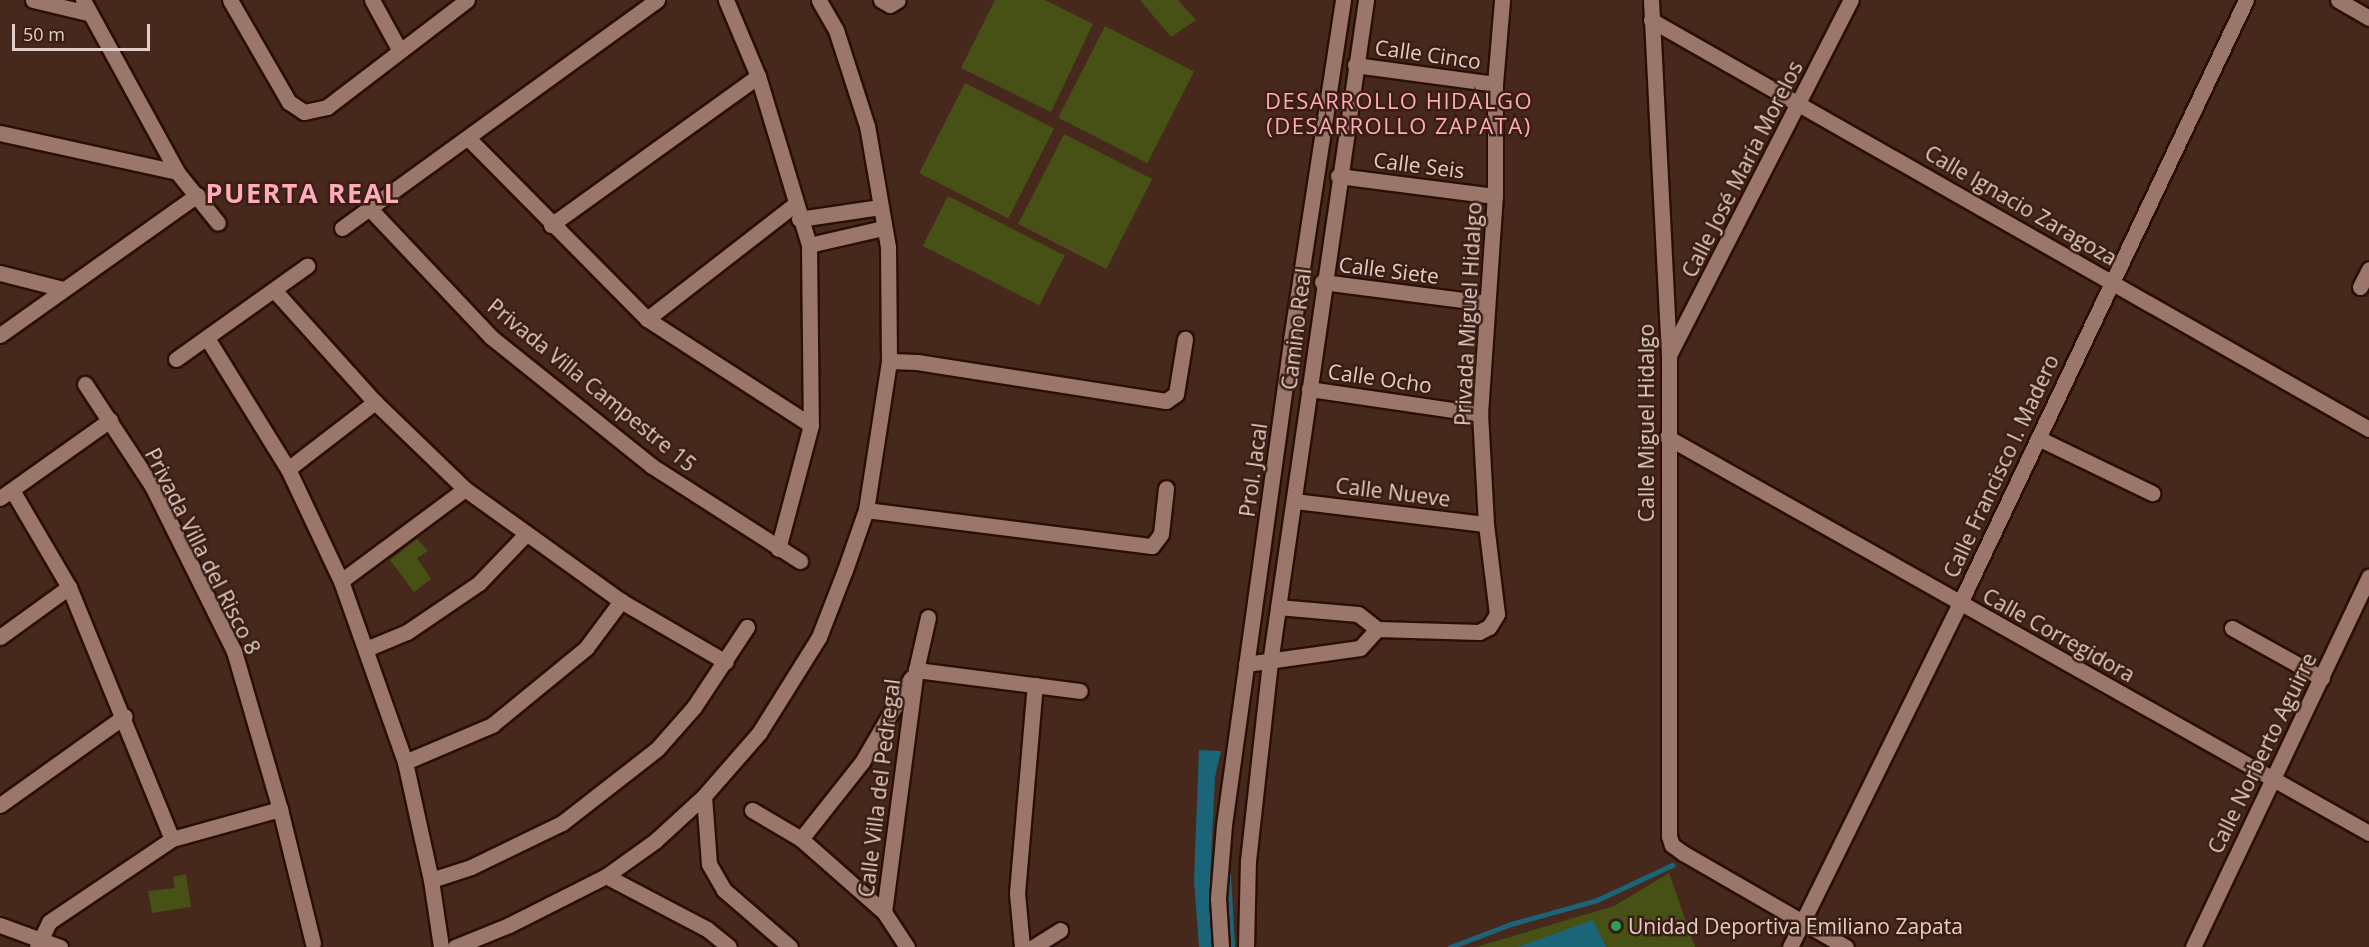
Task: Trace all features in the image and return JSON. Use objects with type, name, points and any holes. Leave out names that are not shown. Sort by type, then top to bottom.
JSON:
[{"type":"street","points":[[33,0],[85,7],[177,172],[218,223]]},
{"type":"street","points":[[230,0],[289,102],[304,112],[327,107],[467,0]]},
{"type":"street","points":[[372,0],[400,51]]},
{"type":"street","points":[[342,228],[371,210],[657,0]]},
{"type":"street","points":[[726,0],[758,76],[780,142],[796,212],[809,245],[811,425],[778,549]]},
{"type":"street","points":[[455,947],[509,925],[606,876],[655,841],[704,796],[759,734],[819,638],[866,510],[889,361],[888,247],[867,126],[836,30],[819,0]]},
{"type":"street","points":[[881,0],[890,5],[898,0]]},
{"type":"street","name":"Prol. Jacal","points":[[1221,947],[1219,888],[1246,664],[1343,0]]},
{"type":"street","name":"Camino Real","points":[[1270,663],[1294,501],[1322,282],[1366,0]]},
{"type":"street","name":"Privada Miguel Hidalgo","points":[[1377,629],[1479,632],[1489,627],[1497,614],[1486,524],[1480,414],[1485,303],[1495,196],[1495,84],[1503,0]]},
{"type":"street","name":"Calle Miguel Hidalgo","points":[[1651,0],[1669,356],[1667,825],[1672,845],[1802,922]]},
{"type":"street","name":"Calle José María Morelos","points":[[1669,356],[1800,104],[1851,0]]},
{"type":"street","name":"Calle Francisco I. Madero","points":[[1790,947],[1960,603],[2246,0]]},
{"type":"street","points":[[2338,0],[2369,18]]},
{"type":"street","name":"Calle Ignacio Zaragoza","points":[[1651,20],[2369,429]]},
{"type":"street","name":"Calle Cinco","points":[[1355,65],[1495,84]]},
{"type":"street","points":[[551,225],[758,76]]},
{"type":"street","points":[[0,134],[177,172]]},
{"type":"street","points":[[468,138],[551,225],[647,319],[811,425]]},
{"type":"street","name":"Calle Seis","points":[[1338,176],[1495,196]]},
{"type":"street","points":[[0,335],[197,195]]},
{"type":"street","points":[[647,319],[796,212],[861,211],[880,207]]},
{"type":"street","name":"Privada Villa Campestre 15","points":[[371,210],[492,337],[652,466],[800,561]]},
{"type":"street","points":[[809,245],[883,228]]},
{"type":"street","points":[[176,359],[307,266]]},
{"type":"street","points":[[2360,287],[2369,269]]},
{"type":"street","points":[[0,273],[63,289]]},
{"type":"street","name":"Calle Siete","points":[[1322,282],[1485,303]]},
{"type":"street","points":[[274,290],[375,402],[465,489],[525,535],[621,602],[726,662]]},
{"type":"street","points":[[207,338],[288,469],[342,581],[405,762],[431,880],[440,943]]},
{"type":"street","points":[[889,361],[1166,401],[1176,394],[1185,339]]},
{"type":"street","name":"Privada Villa del Risco 8","points":[[85,384],[152,486],[234,651],[280,809],[313,943]]},
{"type":"street","name":"Calle Ocho","points":[[1309,389],[1480,414]]},
{"type":"street","points":[[288,469],[375,402]]},
{"type":"street","points":[[110,420],[6,494],[69,587],[125,716],[172,839]]},
{"type":"street","name":"Calle Corregidora","points":[[1667,437],[2369,833]]},
{"type":"street","points":[[2038,438],[2152,493]]},
{"type":"street","points":[[866,510],[1152,546],[1161,534],[1166,488]]},
{"type":"street","points":[[342,581],[465,489]]},
{"type":"street","name":"Calle Nueve","points":[[1294,501],[1486,524]]},
{"type":"street","points":[[366,649],[407,632],[479,583],[525,535]]},
{"type":"street","name":"Calle Norberto Aguirre","points":[[2193,947],[2271,778],[2322,678],[2369,577]]},
{"type":"street","points":[[0,637],[69,587]]},
{"type":"street","points":[[405,762],[492,725],[586,648],[621,602]]},
{"type":"street","points":[[1246,664],[1270,663],[1360,648],[1377,629],[1358,614],[1278,608]]},
{"type":"street","name":"Calle Villa del Pedregal","points":[[884,912],[916,670],[927,617]]},
{"type":"street","points":[[431,880],[471,867],[562,823],[657,748],[694,707],[726,662],[747,627]]},
{"type":"street","points":[[2232,628],[2322,678]]},
{"type":"street","points":[[1246,947],[1248,861],[1270,663]]},
{"type":"street","points":[[916,670],[1080,691]]},
{"type":"street","name":"Calle Villa del Pedregal","points":[[801,839],[862,762],[916,670]]},
{"type":"street","points":[[1022,947],[1017,893],[1035,685]]},
{"type":"street","points":[[0,805],[125,716]]},
{"type":"street","points":[[704,796],[710,864],[724,890],[790,947]]},
{"type":"street","points":[[38,944],[49,922],[172,839],[280,809]]},
{"type":"street","name":"Calle Villa del Pedregal","points":[[752,810],[801,839],[884,912],[907,947]]},
{"type":"street","points":[[606,876],[707,929],[729,947]]},
{"type":"street","points":[[1802,922],[1846,947]]},
{"type":"street","points":[[0,925],[38,944],[60,947]]},
{"type":"street","points":[[1034,947],[1060,930]]},
{"type":"green space","points":[[995,0],[1045,0],[1093,24],[1051,112],[961,68]]},
{"type":"green space","points":[[1140,0],[1178,0],[1196,20],[1171,37]]},
{"type":"green space","points":[[1105,26],[1194,71],[1147,163],[1058,118]]},
{"type":"green space","points":[[965,83],[1054,128],[1008,218],[919,173]]},
{"type":"green space","points":[[1064,134],[1152,179],[1106,269],[1018,224]]},
{"type":"green space","points":[[948,196],[1065,255],[1039,305],[923,246]]},
{"type":"green space","points":[[417,539],[428,551],[417,558],[431,579],[414,592],[390,560]]},
{"type":"green space","name":"Unidad Deportiva Emiliano Zapata","points":[[1669,873],[1695,947],[1476,947],[1614,906]]},
{"type":"green space","points":[[186,874],[191,907],[152,913],[148,891],[175,888],[173,877]]},
{"type":"water","points":[[1199,750],[1221,751],[1215,777],[1210,880],[1212,947],[1199,947],[1194,880]]},
{"type":"water","points":[[1593,920],[1606,947],[1518,947]]},
{"type":"waterway","points":[[1450,947],[1511,924],[1597,900],[1672,865]]},
{"type":"waterway","points":[[1228,875],[1232,947]]},
{"type":"place","name":"Unidad Deportiva Emiliano Zapata","points":[[1616,926]]},
{"type":"district","name":"DESARROLLO HIDALGO (DESARROLLO ZAPATA)","points":[[1399,112]]},
{"type":"district","name":"PUERTA REAL","points":[[303,193]]}]
